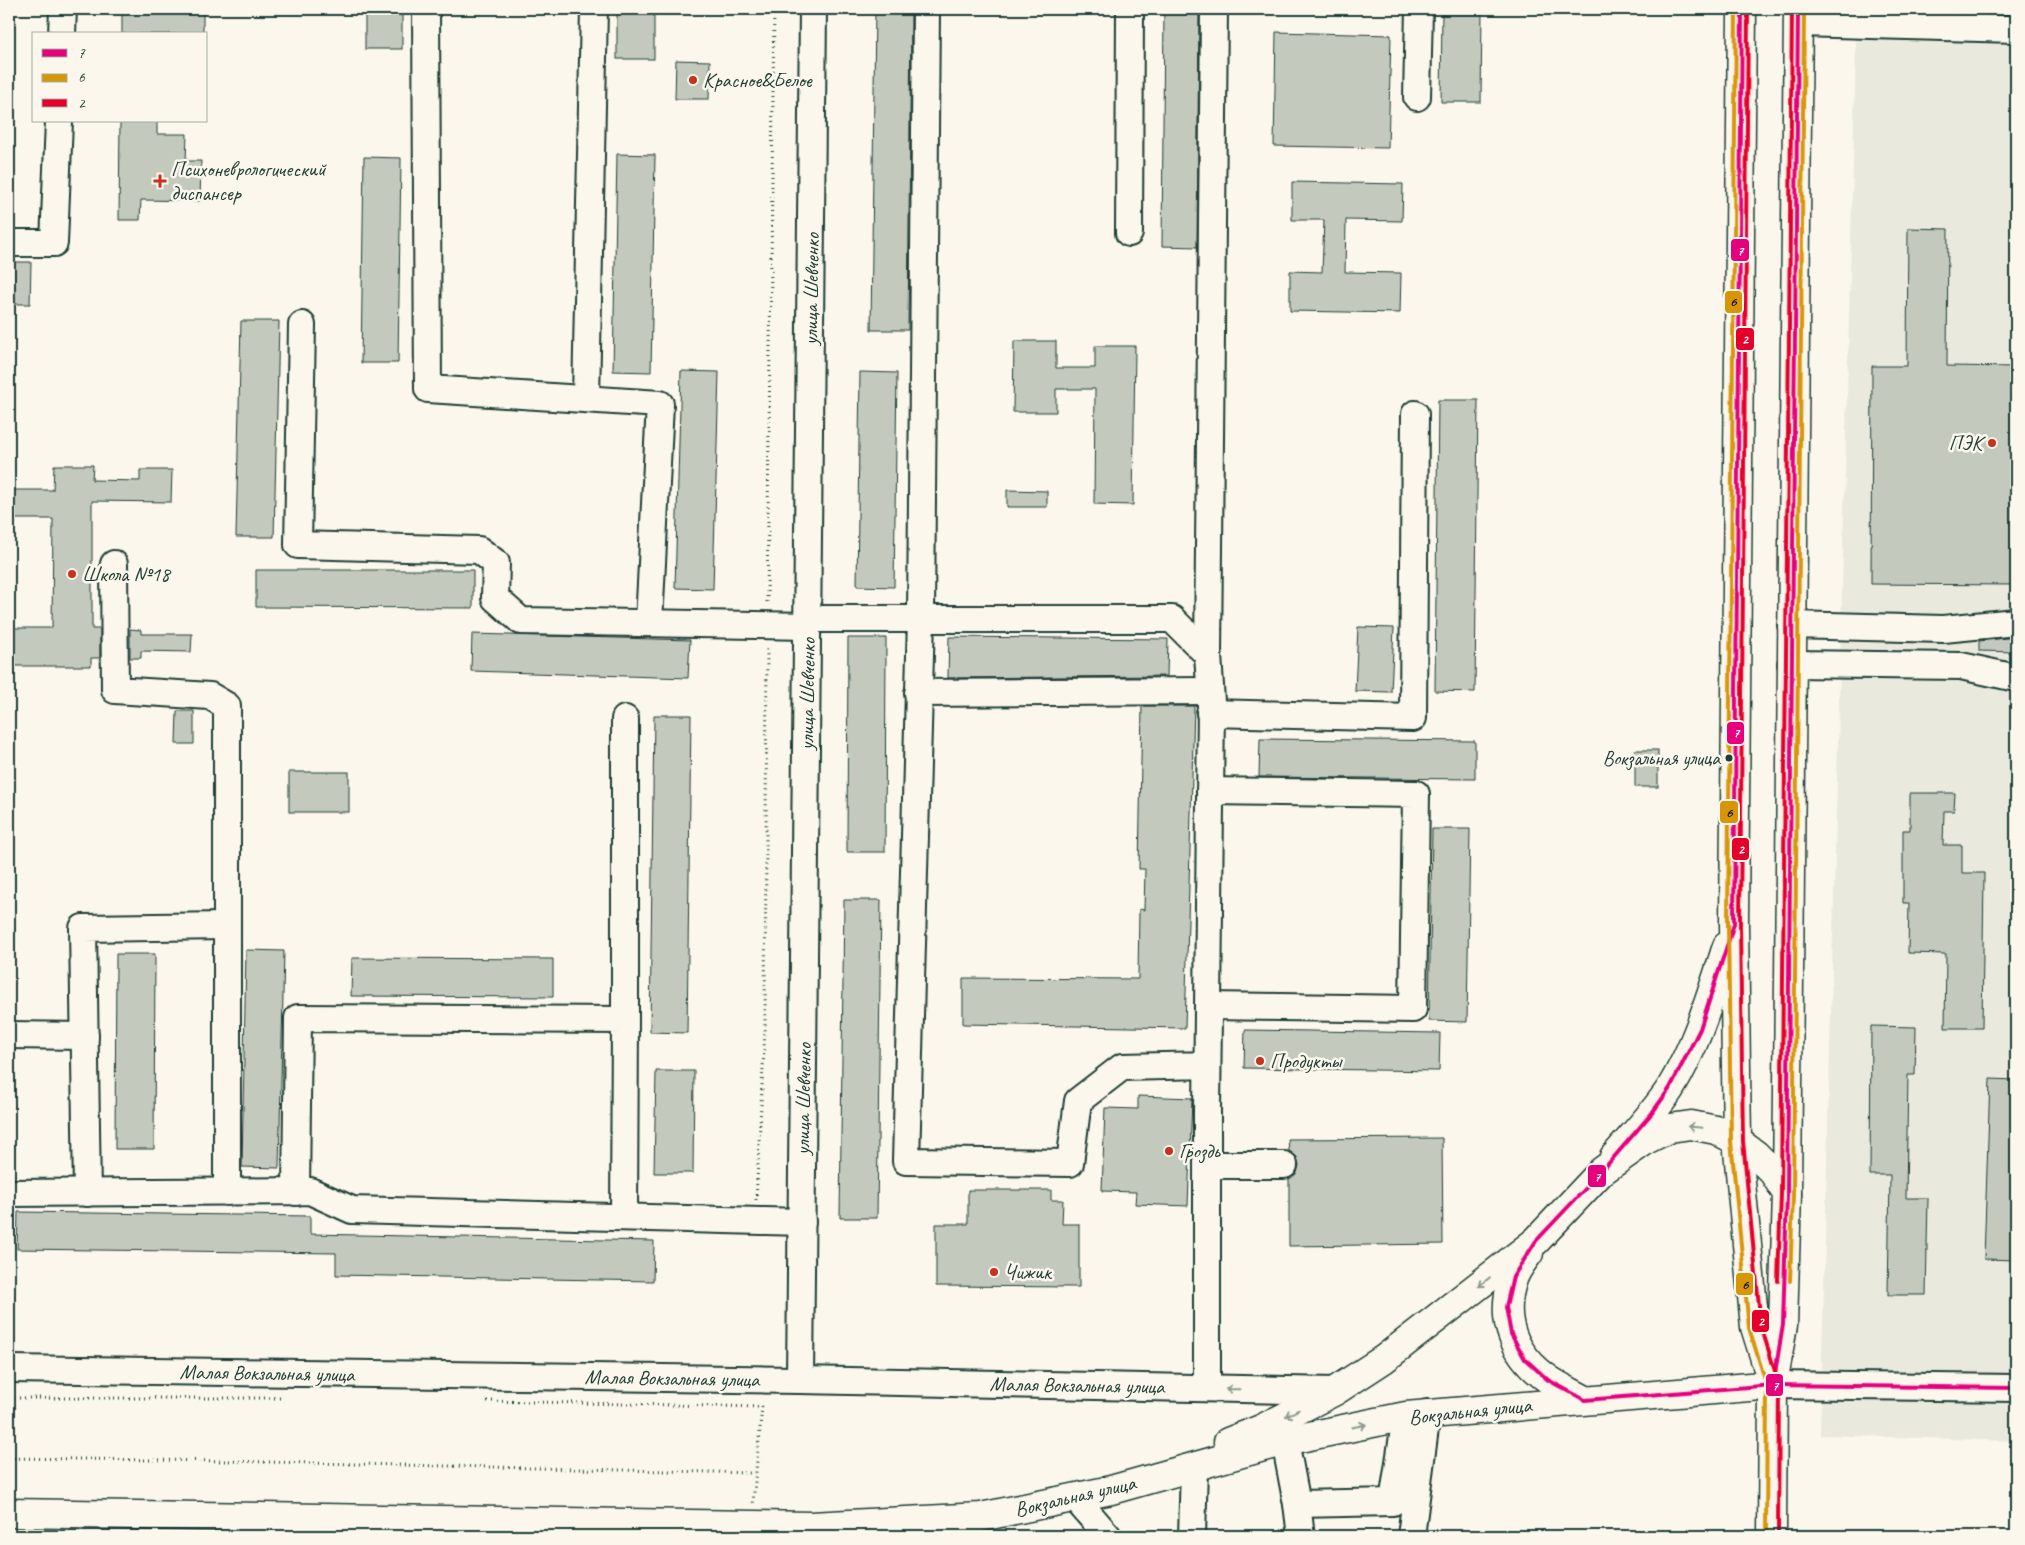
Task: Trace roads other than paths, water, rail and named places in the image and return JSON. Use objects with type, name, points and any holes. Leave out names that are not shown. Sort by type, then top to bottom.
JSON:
[{"type":"main road","points":[[1742,9],[1734,924],[1736,1141],[1755,1326],[1773,1385]]},
{"type":"main road","points":[[1772,1536],[1773,1385],[1783,1325],[1787,1194],[1798,16]]},
{"type":"main road","points":[[1111,1490],[1261,1429],[1335,1391],[1384,1359],[1536,1241],[1602,1171],[1652,1113],[1670,1088],[1700,1029],[1734,924]]},
{"type":"main road","points":[[1602,1171],[1646,1140],[1670,1128],[1691,1125],[1716,1130],[1755,1154],[1773,1172],[1787,1194]]},
{"type":"main road","points":[[1536,1241],[1513,1277],[1506,1307],[1511,1334],[1525,1358],[1548,1380],[1585,1400]]},
{"type":"main road","name":"Вокзальная улица","points":[[9,1513],[810,1526],[981,1517],[1111,1490],[1285,1441],[1417,1415],[1773,1385]]},
{"type":"street","points":[[62,32],[63,9]]},
{"type":"street","points":[[426,9],[428,389],[660,404],[649,623]]},
{"type":"street","points":[[586,400],[594,9]]},
{"type":"street","name":"улица Шевченко","points":[[800,1380],[813,9]]},
{"type":"street","points":[[926,9],[921,620],[906,1162],[1070,1163],[1078,1101],[1122,1067],[1207,1065]]},
{"type":"street","points":[[1129,233],[1130,9]]},
{"type":"street","points":[[1207,1388],[1207,1065],[1210,791],[1208,655],[1214,9]]},
{"type":"street","points":[[1417,97],[1419,9]]},
{"type":"street","points":[[1798,16],[2016,29]]},
{"type":"street","points":[[9,243],[54,243],[59,122]]},
{"type":"street","points":[[302,325],[298,545],[479,550],[496,563],[495,598],[521,621],[808,623],[921,620],[1172,619],[1208,655]]},
{"type":"street","points":[[918,693],[1210,702],[1413,718],[1415,414]]},
{"type":"street","points":[[114,564],[115,690],[210,696],[227,706],[227,1192]]},
{"type":"street","points":[[1791,625],[1943,628],[2016,622]]},
{"type":"street","points":[[1791,664],[1961,666],[2016,678]]},
{"type":"street","points":[[624,1217],[625,720]]},
{"type":"street","points":[[1208,1006],[1413,1009],[1416,794],[1210,791]]},
{"type":"street","points":[[87,1193],[83,928],[227,926]]},
{"type":"street","points":[[296,1192],[298,1018],[624,1020]]},
{"type":"street","points":[[9,1035],[85,1036]]},
{"type":"street","points":[[1207,1165],[1284,1166]]},
{"type":"street","points":[[9,1193],[310,1191],[352,1210],[802,1222]]},
{"type":"street","name":"Малая Вокзальная улица","points":[[9,1369],[800,1380],[1335,1391]]},
{"type":"street","points":[[1773,1385],[2016,1388]]},
{"type":"street","points":[[1297,1504],[1392,1502],[1417,1415]]},
{"type":"street","points":[[1411,1536],[1417,1415]]},
{"type":"street","points":[[1285,1441],[1301,1536]]},
{"type":"street","points":[[1192,1536],[1194,1468]]},
{"type":"street","points":[[1075,1498],[1108,1536]]},
{"type":"place","name":"Красное&Белое","points":[[693,80]]},
{"type":"place","name":"Психоневрологический диспансер","points":[[160,181]]},
{"type":"place","name":"ПЭК","points":[[1992,443]]},
{"type":"place","name":"Школа №18","points":[[72,574]]},
{"type":"place","name":"Вокзальная улица","points":[[1729,758]]},
{"type":"place","name":"Продукты","points":[[1260,1061]]},
{"type":"place","name":"Гроздь","points":[[1169,1151]]},
{"type":"place","name":"Чижик","points":[[994,1272]]}]
